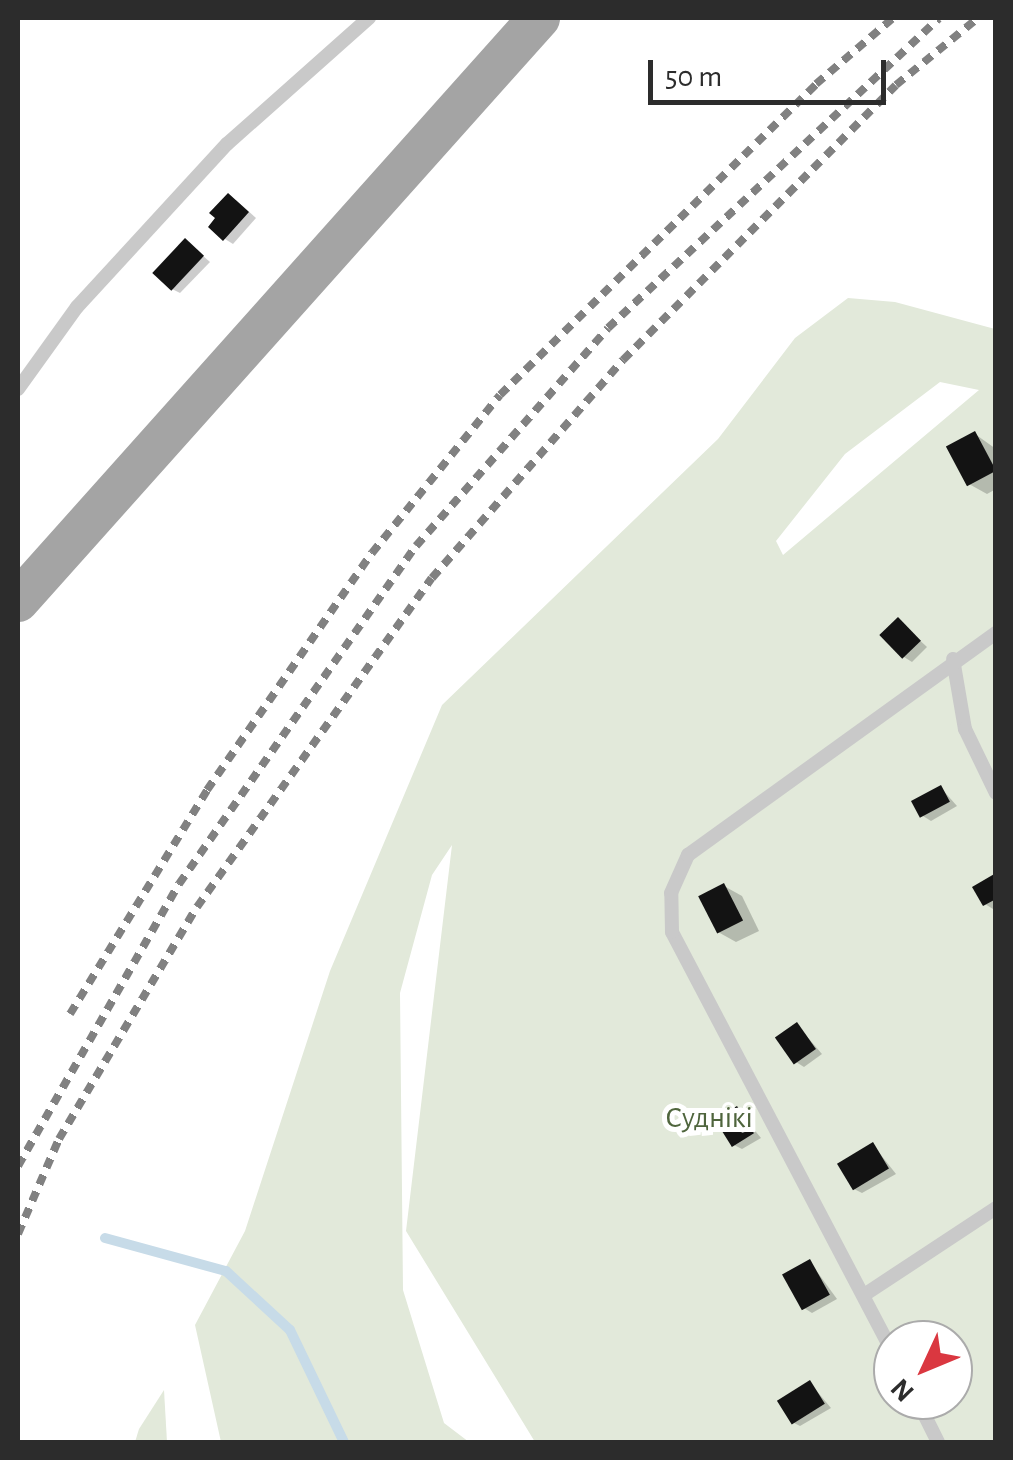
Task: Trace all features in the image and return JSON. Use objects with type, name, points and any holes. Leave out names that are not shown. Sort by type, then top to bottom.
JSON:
[{"type":"main road","points":[[18,600],[539,18]]},
{"type":"lane","points":[[18,389],[77,307],[227,144],[369,18]]},
{"type":"lane","points":[[877,1320],[672,932],[671,893],[688,854],[953,658],[996,633]]},
{"type":"lane","points":[[953,658],[965,729],[996,793]]},
{"type":"lane","points":[[864,1294],[996,1208]]},
{"type":"green space","name":"Суднікі","points":[[848,298],[895,302],[995,329],[995,1442],[535,1442],[406,1231],[452,845],[432,875],[400,993],[403,1290],[444,1423],[469,1442],[221,1442],[195,1325],[245,1231],[330,971],[442,705],[718,439],[795,338]],"holes":[[[940,382],[979,390],[783,555],[776,541],[845,454]]]},
{"type":"green space","points":[[164,1390],[167,1442],[135,1442],[139,1429]]},
{"type":"building","points":[[228,193],[249,212],[223,241],[208,227],[215,218],[209,213]]},
{"type":"building","points":[[185,238],[204,256],[171,291],[152,273]]},
{"type":"building","points":[[975,431],[996,471],[967,486],[946,446]]},
{"type":"building","points":[[898,617],[921,641],[902,659],[879,635]]},
{"type":"building","points":[[941,785],[950,802],[920,818],[911,801]]},
{"type":"building","points":[[996,873],[996,899],[983,906],[972,887]]},
{"type":"building","points":[[724,883],[743,920],[717,934],[698,896]]},
{"type":"building","points":[[797,1022],[816,1049],[794,1065],[775,1037]]},
{"type":"building","points":[[737,1106],[754,1133],[732,1147],[715,1120]]},
{"type":"building","points":[[873,1142],[889,1169],[853,1190],[837,1164]]},
{"type":"building","points":[[810,1259],[830,1295],[802,1310],[782,1275]]},
{"type":"building","points":[[810,1380],[825,1404],[792,1424],[777,1401]]},
{"type":"waterway","points":[[105,1238],[226,1271],[290,1330],[344,1442]]},
{"type":"railway","points":[[70,1014],[207,790],[372,553],[500,395],[816,84],[893,18]]},
{"type":"railway","points":[[18,1166],[179,884],[416,546],[608,328],[939,18]]},
{"type":"railway","points":[[18,1234],[59,1139],[197,907],[432,578],[623,360],[896,85],[978,18]]}]
